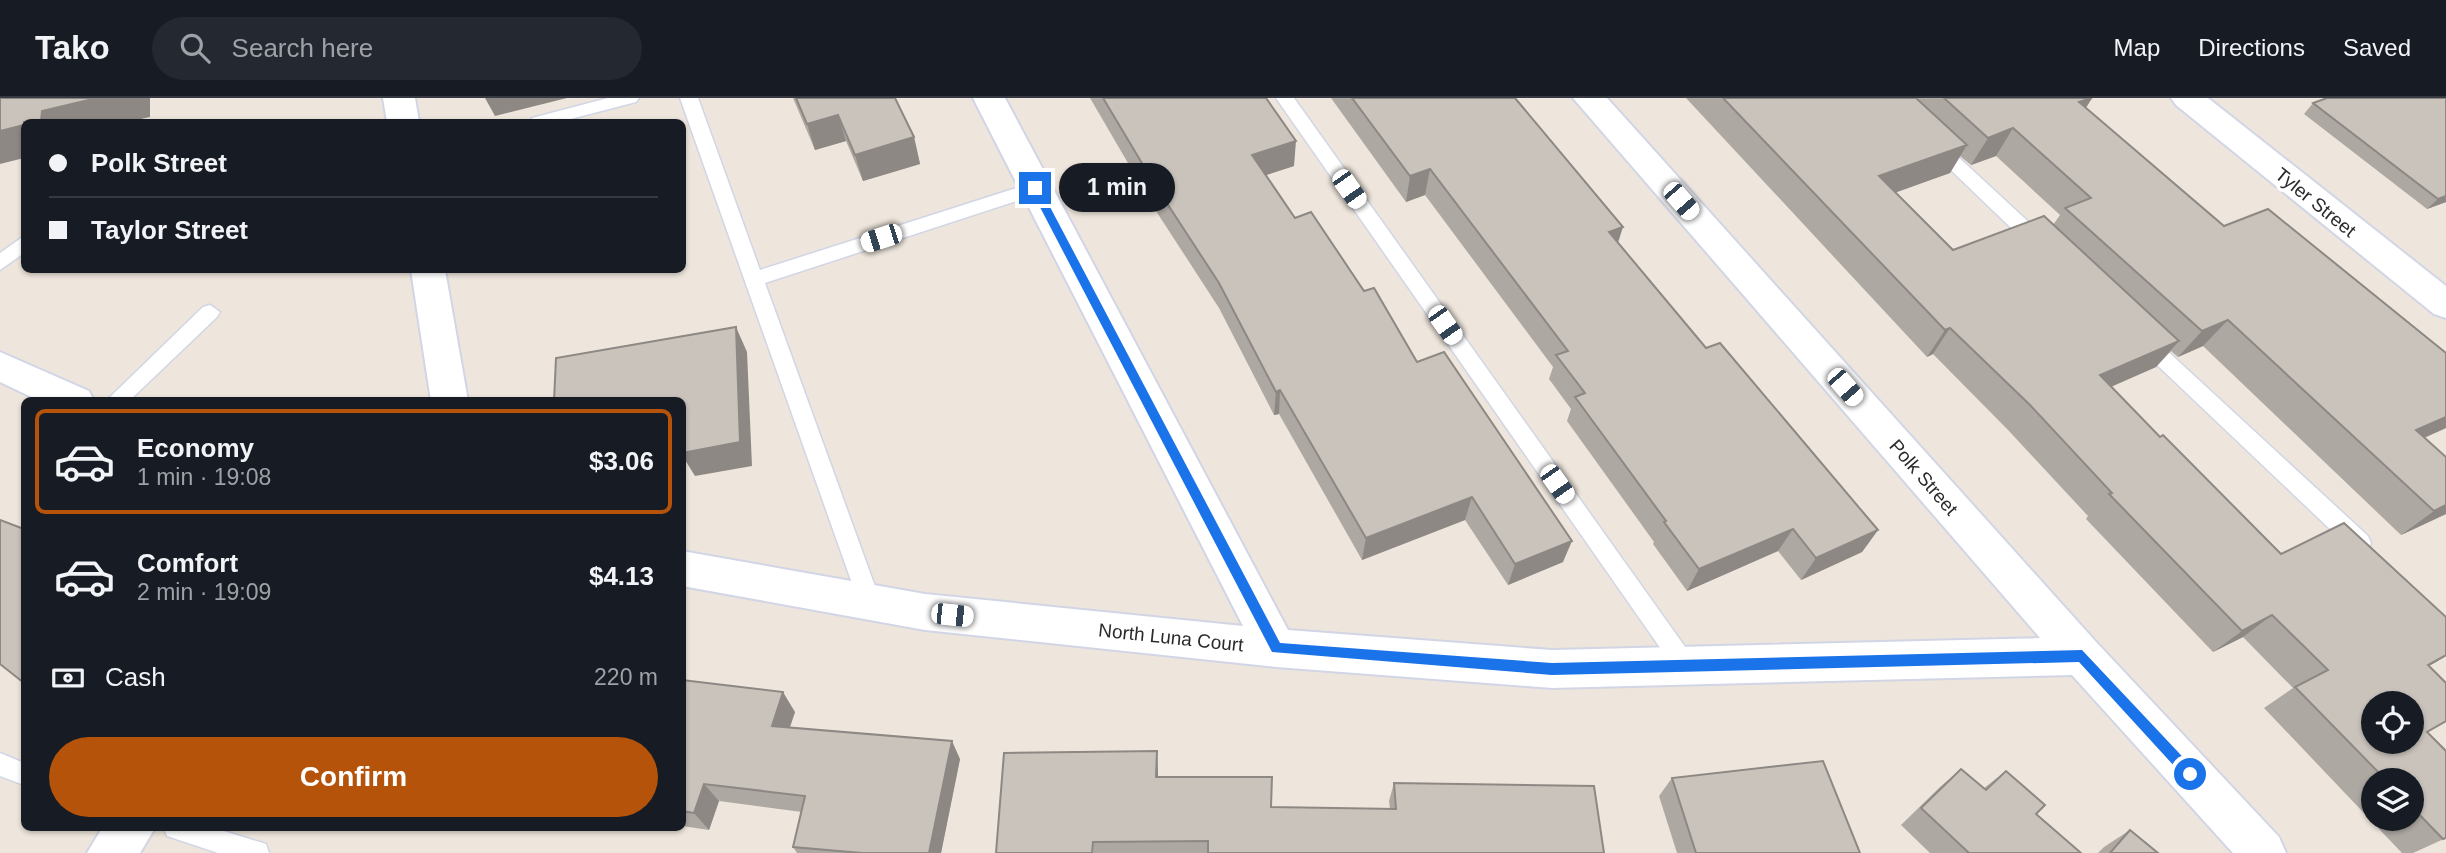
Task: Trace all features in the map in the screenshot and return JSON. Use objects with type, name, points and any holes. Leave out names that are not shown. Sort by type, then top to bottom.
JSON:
[{"type":"street","points":[[399,98],[402,119]]},
{"type":"street","points":[[989,98],[1276,648]]},
{"type":"street","name":"Polk Street","points":[[1589,98],[2082,656],[2263,853]]},
{"type":"street","name":"Tyler Street","points":[[2187,98],[2446,305]]},
{"type":"street","points":[[429,273],[449,397]]},
{"type":"street","points":[[0,366],[67,397]]},
{"type":"street","name":"North Luna Court","points":[[686,570],[925,612],[1276,648],[1552,669],[2082,656]]},
{"type":"street","points":[[110,853],[129,831]]},
{"type":"lane","points":[[550,119],[630,98]]},
{"type":"lane","points":[[690,98],[870,603]]},
{"type":"lane","points":[[1285,98],[1685,665]]},
{"type":"lane","points":[[1925,136],[2058,260]]},
{"type":"lane","points":[[754,279],[1035,188]]},
{"type":"lane","points":[[0,263],[21,246]]},
{"type":"lane","points":[[120,397],[210,312]]},
{"type":"lane","points":[[2129,327],[2374,556]]},
{"type":"lane","points":[[0,764],[21,773]]},
{"type":"lane","points":[[186,831],[257,853]]},
{"type":"building","points":[[0,98],[97,98],[42,111],[41,119],[21,119],[21,126],[0,131]]},
{"type":"building","points":[[796,98],[895,98],[914,137],[855,155],[838,115],[807,124]]},
{"type":"building","points":[[1103,98],[1266,98],[1296,141],[1252,155],[1295,218],[1311,212],[1364,291],[1374,288],[1417,362],[1444,352],[1572,541],[1515,564],[1472,497],[1366,538],[1280,390],[1276,392],[1219,283],[1155,185]]},
{"type":"building","points":[[1352,98],[1515,98],[1623,227],[1609,232],[1706,348],[1720,343],[1878,530],[1816,558],[1793,529],[1699,569],[1575,397],[1585,393],[1556,355],[1568,351],[1430,169],[1410,176]]},
{"type":"building","points":[[1723,98],[1916,98],[1967,145],[1879,176],[1953,250],[2044,216],[2179,341],[2100,375],[2281,554],[2344,523],[2446,617],[2446,655],[2428,665],[2446,683],[2446,721],[2427,732],[2446,751],[2446,838],[2443,839],[2424,819],[2424,768],[2374,768],[2295,687],[2328,670],[2272,615],[2242,631],[2109,494],[2112,493],[2030,405],[1950,328],[1945,330]]},
{"type":"building","points":[[1944,98],[2092,98],[2079,102],[2224,226],[2268,209],[2446,353],[2446,417],[2416,430],[2446,457],[2446,505],[2434,511],[2228,320],[2202,331],[2065,208],[2091,198],[2013,128],[1988,138]]},
{"type":"building","points":[[2327,98],[2446,98],[2446,196],[2438,199],[2313,103]]},
{"type":"building","points":[[736,327],[740,442],[686,452],[686,397],[554,397],[556,358]]},
{"type":"building","points":[[0,520],[21,528],[21,681],[0,664]]},
{"type":"building","points":[[686,680],[783,692],[772,726],[952,741],[929,853],[862,853],[793,847],[805,796],[704,784],[694,813],[686,812]]},
{"type":"building","points":[[1157,751],[1156,777],[1272,777],[1271,807],[1396,809],[1394,783],[1594,786],[1604,853],[1208,853],[1208,841],[1093,842],[1092,853],[996,853],[1004,753]]},
{"type":"building","points":[[1823,761],[1860,853],[1696,853],[1672,778]]},
{"type":"building","points":[[1961,769],[1986,790],[2006,771],[2045,805],[2036,814],[2081,853],[1967,853],[1921,808]]},
{"type":"building","points":[[2130,830],[2158,853],[2110,853]]},
{"type":"route","points":[[1035,188],[1276,648],[1552,669],[2082,656],[2190,774]]}]
